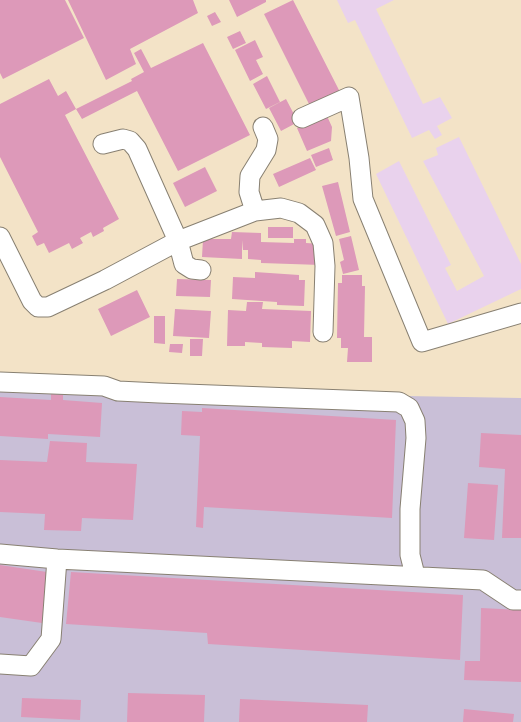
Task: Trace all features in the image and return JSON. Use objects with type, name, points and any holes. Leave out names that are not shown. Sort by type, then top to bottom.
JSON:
[{"type":"street","points":[[302,118],[350,96],[360,158],[363,200],[422,342],[521,313]]},
{"type":"street","points":[[255,211],[249,192],[250,176],[266,150],[268,139],[263,127]]},
{"type":"street","points":[[103,144],[122,139],[130,141],[137,149],[178,241],[184,264],[192,269],[201,270]]},
{"type":"street","points":[[1,241],[32,301],[38,306],[48,307],[178,241],[255,211],[281,208],[299,213],[315,225],[323,242],[325,266],[323,332]]},
{"type":"street","points":[[0,382],[104,386],[118,391],[399,402],[409,408],[415,421],[416,438],[410,509],[410,555],[415,575]]},
{"type":"street","points":[[0,554],[57,559],[415,575],[483,580],[513,600],[521,600]]},
{"type":"street","points":[[0,664],[31,666],[51,639],[57,559]]},
{"type":"shaded area","points":[[337,0],[394,0],[376,9],[423,104],[440,97],[452,118],[437,126],[442,135],[435,139],[429,130],[412,138],[355,20],[348,23]]},
{"type":"shaded area","points":[[459,137],[521,264],[521,289],[448,324],[376,174],[399,161],[451,265],[445,268],[457,291],[484,276],[423,161],[438,155],[436,148]]},
{"type":"shaded area","points":[[0,389],[521,398],[521,722],[0,722]]},
{"type":"building","points":[[0,0],[65,0],[84,38],[3,79],[0,73]]},
{"type":"building","points":[[68,0],[193,0],[198,13],[130,49],[136,64],[106,80]]},
{"type":"building","points":[[229,0],[266,0],[266,2],[237,17]]},
{"type":"building","points":[[293,0],[340,92],[310,106],[264,14]]},
{"type":"building","points":[[215,12],[221,22],[212,26],[207,16]]},
{"type":"building","points":[[240,31],[246,43],[233,49],[227,37]]},
{"type":"building","points":[[255,40],[263,57],[256,60],[263,74],[250,81],[235,50]]},
{"type":"building","points":[[203,43],[250,135],[178,171],[137,91],[82,119],[76,109],[132,81],[131,79],[144,72],[134,53],[141,49],[151,68]]},
{"type":"building","points":[[267,76],[280,102],[266,109],[253,84]]},
{"type":"building","points":[[49,79],[58,96],[66,91],[76,109],[65,115],[119,219],[103,228],[104,231],[93,237],[91,232],[80,238],[83,243],[72,249],[69,243],[49,253],[44,243],[37,246],[32,236],[38,232],[0,157],[0,104]]},
{"type":"building","points":[[286,99],[298,122],[281,131],[269,108]]},
{"type":"building","points":[[327,116],[332,127],[331,141],[307,151],[297,128]]},
{"type":"building","points":[[329,148],[333,160],[316,167],[311,155]]},
{"type":"building","points":[[310,158],[316,170],[279,187],[273,174]]},
{"type":"building","points":[[205,167],[217,191],[185,207],[173,183]]},
{"type":"building","points":[[338,182],[350,232],[336,236],[322,186]]},
{"type":"building","points":[[268,227],[293,227],[293,238],[268,238]]},
{"type":"building","points":[[232,232],[261,233],[261,242],[294,243],[294,239],[306,239],[306,243],[321,244],[321,265],[261,263],[261,260],[248,259],[248,250],[243,250],[242,240],[242,259],[202,257],[203,239],[231,239]]},
{"type":"building","points":[[351,236],[359,270],[343,274],[340,262],[344,260],[339,239]]},
{"type":"building","points":[[255,272],[299,275],[299,280],[305,280],[304,306],[277,305],[277,302],[232,299],[233,277],[255,278]]},
{"type":"building","points":[[342,275],[362,275],[362,286],[365,286],[364,337],[372,337],[372,362],[347,362],[348,348],[341,348],[341,338],[337,338],[338,283],[342,283]]},
{"type":"building","points":[[177,279],[211,280],[210,297],[176,296]]},
{"type":"building","points":[[137,290],[150,317],[111,336],[98,309]]},
{"type":"building","points":[[247,302],[263,302],[262,309],[311,311],[310,342],[292,341],[292,348],[262,347],[262,343],[245,342],[245,346],[227,346],[228,310],[246,311]]},
{"type":"building","points":[[175,309],[211,311],[209,338],[173,336]]},
{"type":"building","points":[[154,316],[165,316],[165,344],[154,343]]},
{"type":"building","points":[[190,339],[203,339],[202,356],[190,356]]},
{"type":"building","points":[[170,344],[183,344],[182,353],[169,352]]},
{"type":"building","points":[[51,394],[63,395],[63,400],[102,403],[100,437],[48,434],[48,439],[0,436],[0,397],[51,400]]},
{"type":"building","points":[[202,408],[396,420],[392,518],[204,507],[203,528],[196,527],[200,436],[181,435],[182,411],[202,412]]},
{"type":"building","points":[[481,433],[521,435],[521,538],[502,538],[505,469],[479,467]]},
{"type":"building","points":[[50,441],[87,443],[86,462],[137,464],[133,520],[82,518],[81,531],[44,530],[45,514],[0,512],[0,460],[47,462]]},
{"type":"building","points":[[468,483],[498,485],[494,540],[464,538]]},
{"type":"building","points":[[0,565],[47,572],[42,623],[0,617]]},
{"type":"building","points":[[71,572],[463,595],[460,660],[208,644],[207,633],[66,624]]},
{"type":"building","points":[[481,608],[521,610],[521,682],[464,680],[465,661],[480,661]]},
{"type":"building","points":[[128,693],[205,695],[204,722],[127,722]]},
{"type":"building","points":[[22,698],[81,700],[80,720],[21,717]]},
{"type":"building","points":[[240,699],[368,705],[367,722],[239,722]]},
{"type":"building","points":[[464,709],[514,714],[513,722],[463,722]]}]
